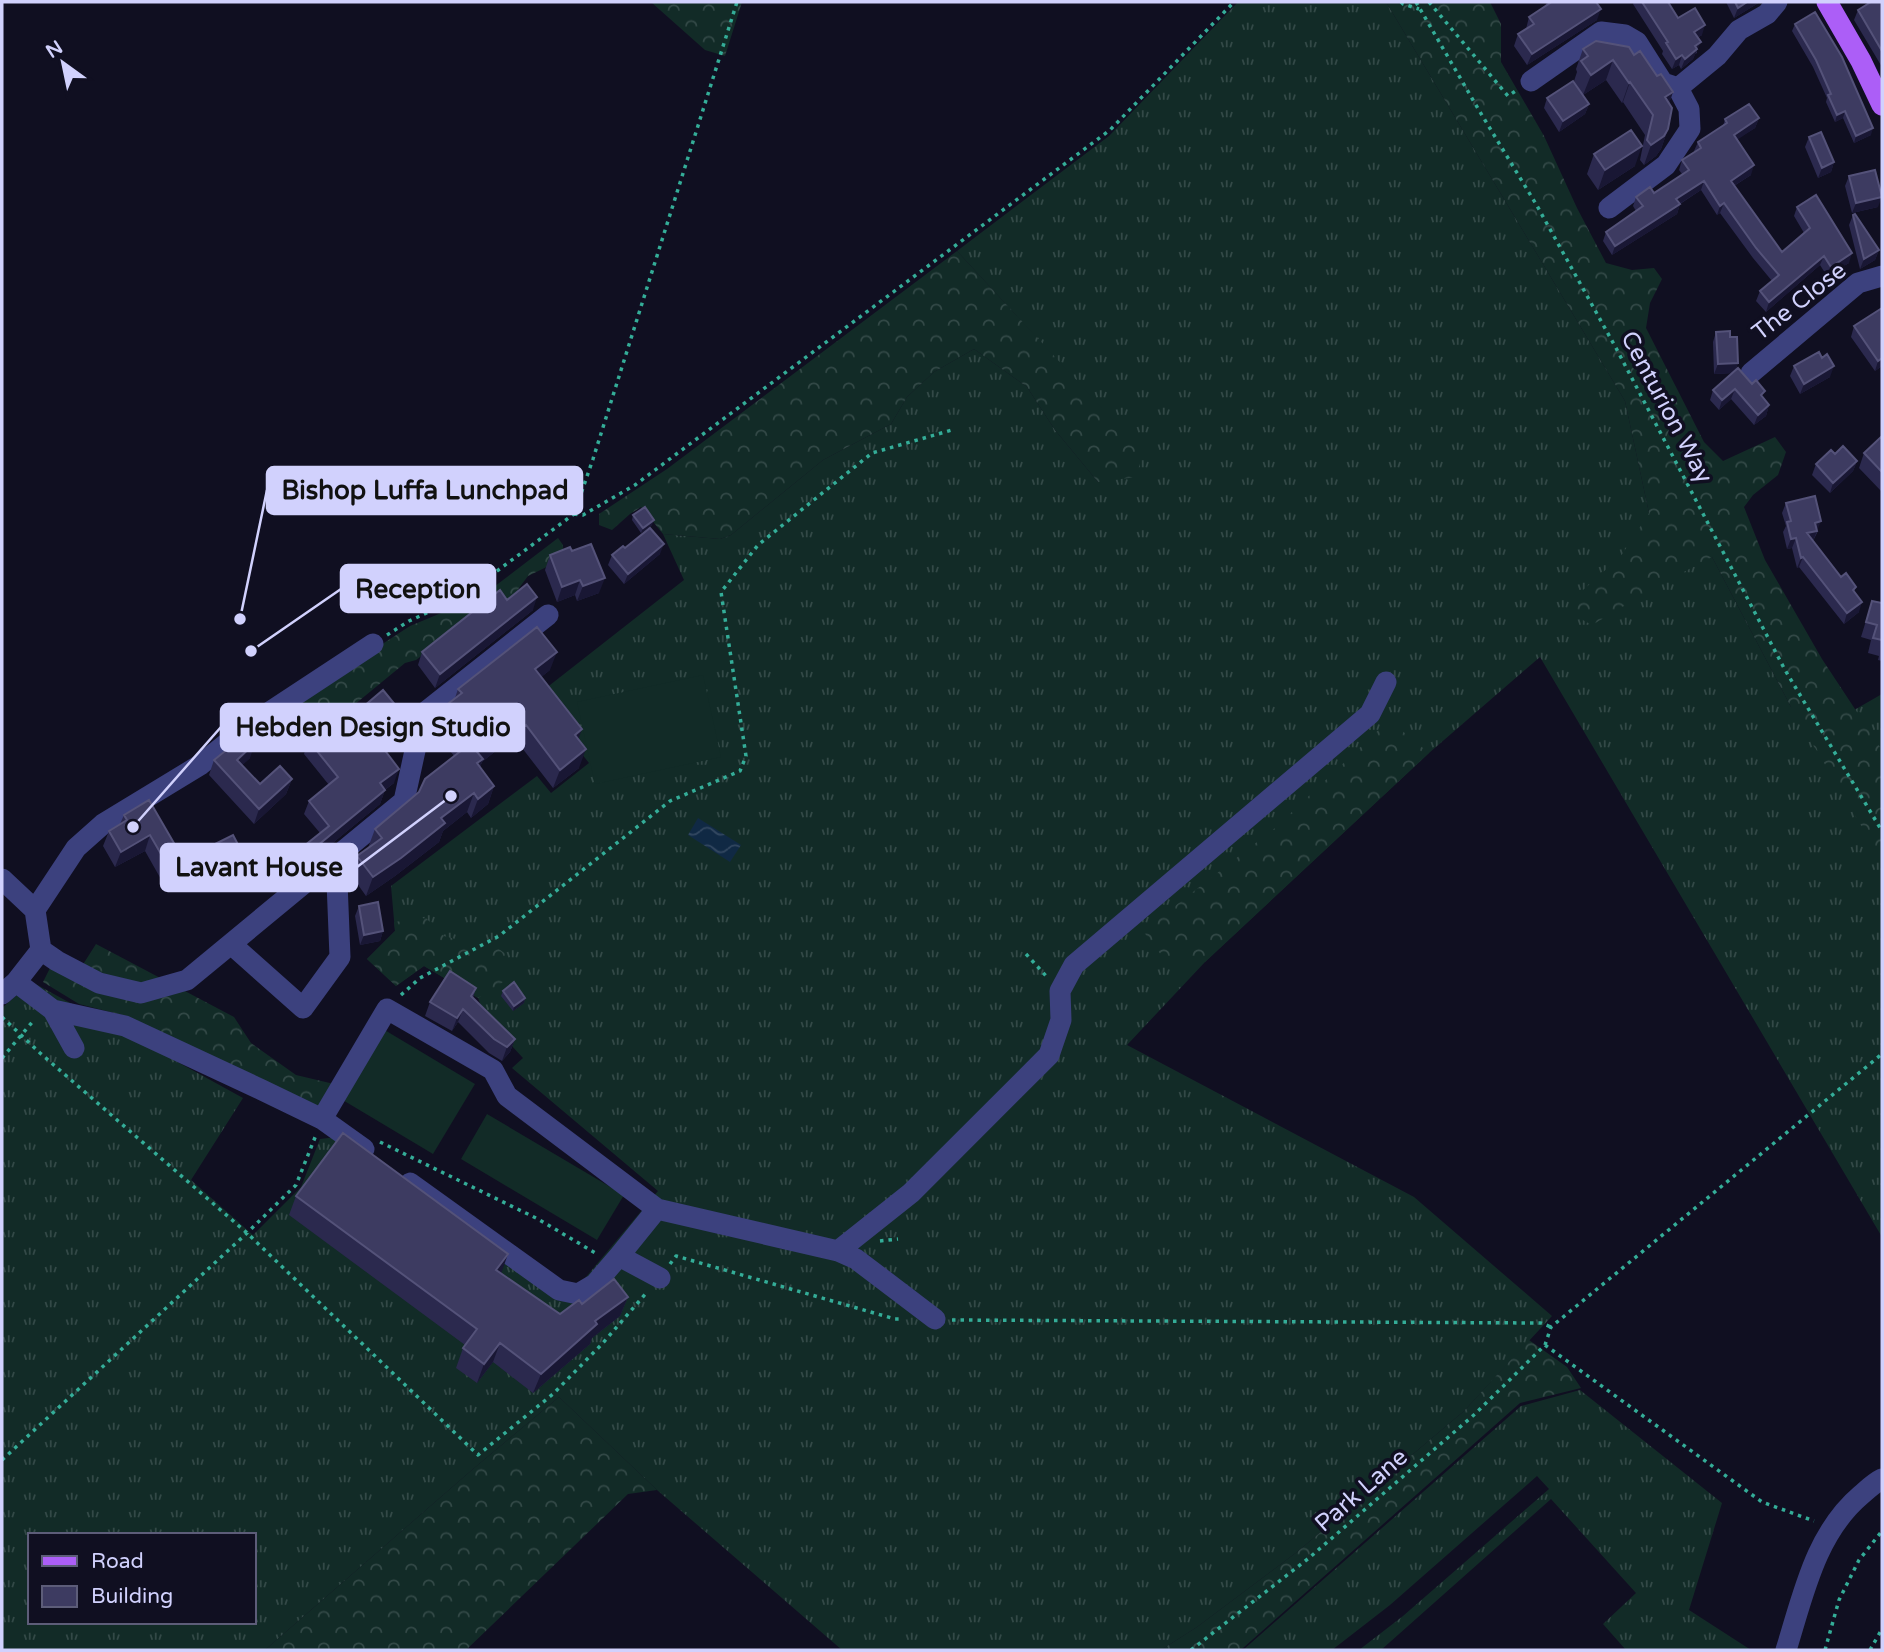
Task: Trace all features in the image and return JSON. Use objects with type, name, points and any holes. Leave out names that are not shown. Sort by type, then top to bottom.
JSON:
[{"type":"main road","points":[[1827,2],[1861,61],[1882,105]]},
{"type":"street","points":[[1678,88],[1717,57],[1739,30],[1767,14],[1777,2]]},
{"type":"street","points":[[1531,81],[1601,32],[1625,35],[1637,42],[1664,83],[1678,88],[1689,109],[1690,129],[1667,166],[1609,208]]},
{"type":"street","name":"The Close","points":[[1751,373],[1858,283],[1882,276]]},
{"type":"street","points":[[2,880],[35,910],[41,950],[57,961],[99,983],[141,993],[187,980],[404,801],[423,714],[548,615]]},
{"type":"street","points":[[35,910],[76,848],[103,824],[200,765],[247,727],[373,644]]},
{"type":"street","points":[[838,1251],[911,1193],[1049,1055],[1061,1020],[1060,991],[1074,965],[1370,714],[1386,682]]},
{"type":"street","points":[[231,944],[303,1008],[340,957],[336,857]]},
{"type":"street","points":[[41,950],[9,988],[50,1008],[125,1026],[322,1119],[559,1290],[578,1294],[595,1284],[657,1209]]},
{"type":"street","points":[[50,1008],[75,1048]]},
{"type":"street","points":[[322,1119],[387,1009],[493,1070],[507,1096],[657,1209],[838,1251],[856,1259],[934,1319]]},
{"type":"street","points":[[616,1259],[660,1278]]},
{"type":"street","points":[[1786,1650],[1815,1557],[1847,1507],[1882,1479]]},
{"type":"path","points":[[373,644],[408,621],[474,588],[573,514],[593,459],[737,2]]},
{"type":"path","points":[[573,514],[583,515],[635,485],[1110,130],[1234,2]]},
{"type":"path","points":[[1401,2],[1421,10]]},
{"type":"path","name":"Centurion Way","points":[[1416,2],[1536,204],[1785,670],[1882,831]]},
{"type":"path","points":[[1429,2],[1508,96],[1531,81]]},
{"type":"path","points":[[387,1009],[420,978],[499,936],[670,801],[740,771],[746,756],[721,592],[758,545],[872,453],[951,430]]},
{"type":"path","points":[[1026,954],[1060,991]]},
{"type":"path","points":[[2,1058],[21,1035],[50,1008]]},
{"type":"path","points":[[2,1017],[247,1233],[478,1455],[553,1394],[602,1344],[676,1256],[895,1319],[1541,1323],[1551,1326]]},
{"type":"path","points":[[1832,1528],[1762,1502],[1545,1345],[1551,1326],[1882,1054]]},
{"type":"path","points":[[2,1460],[296,1185],[322,1119]]},
{"type":"path","points":[[373,1137],[616,1259]]},
{"type":"path","name":"Park Lane","points":[[1191,1650],[1309,1558],[1475,1414],[1545,1345]]},
{"type":"path","points":[[1825,1650],[1839,1600],[1859,1560],[1882,1531]]},
{"type":"path","points":[[1870,1650],[1882,1629]]},
{"type":"green space","points":[[651,2],[742,2],[725,56],[705,50]]},
{"type":"green space","points":[[1238,2],[1386,2],[1625,401],[1649,513],[1712,557],[1791,707],[1835,721],[1882,694],[1882,1237],[1540,657],[1429,753],[1205,962],[1127,1045],[1414,1197],[1552,1316],[1464,1411],[1297,1552],[1197,1627],[1161,1650],[842,1650],[657,1490],[559,1397],[265,1650],[2,1650],[2,1008],[32,982],[243,1098],[191,1180],[253,1235],[301,1187],[320,1139],[337,1137],[565,1302],[658,1191],[512,1068],[523,1058],[486,1018],[478,998],[424,966],[396,986],[367,959],[395,931],[391,886],[537,776],[551,793],[589,763],[536,696],[684,580],[663,534],[720,539],[731,535],[823,460],[891,424],[907,397],[934,372],[974,349],[1027,387],[1055,430],[1098,482],[1141,451],[957,251],[1109,136]]},
{"type":"green space","points":[[1386,2],[1490,2],[1501,24],[1501,62],[1544,136],[1606,263],[1632,270],[1654,268],[1662,279],[1650,303],[1646,328],[1704,442],[1723,461],[1775,437],[1786,452],[1778,475],[1753,495],[1744,507],[1765,560],[1822,659],[1882,750],[1882,861],[1791,707],[1712,557],[1592,625],[1579,618],[1572,600],[1621,556],[1649,513],[1625,401]]},
{"type":"green space","points":[[957,251],[1142,451],[1137,477],[1098,482],[1055,430],[1027,387],[974,349],[934,372],[907,397],[891,424],[823,460],[731,535],[720,539],[663,534],[641,507],[612,530],[599,525],[599,514],[667,469]]},
{"type":"green space","points":[[558,538],[563,545],[563,559],[528,576],[502,604],[495,600],[416,660],[405,663],[303,747],[293,745],[282,726],[278,712],[410,626],[482,596]]},
{"type":"green space","points":[[703,675],[721,757],[595,784],[577,702]]},
{"type":"green space","points":[[1389,720],[1429,753],[1205,962],[1165,960],[1143,931],[1275,828]]},
{"type":"green space","points":[[426,918],[444,936],[463,941],[488,941],[507,955],[503,982],[478,998],[424,966],[396,986],[367,959],[395,931],[394,922]]},
{"type":"green space","points":[[96,944],[234,1017],[251,1043],[296,1075],[334,1084],[318,1110],[126,1016],[79,1004],[43,982],[50,968],[82,966]]},
{"type":"green space","points":[[383,1029],[475,1084],[433,1154],[341,1099]]},
{"type":"green space","points":[[487,1114],[624,1195],[597,1240],[461,1159]]},
{"type":"green space","points":[[1529,1340],[1567,1367],[1581,1388],[1520,1403],[1243,1648],[1161,1650],[1197,1627],[1297,1552],[1464,1411]]},
{"type":"green space","points":[[1580,1390],[1722,1503],[1689,1610],[1751,1650],[1626,1650],[1603,1624],[1636,1593],[1551,1499],[1381,1650],[1359,1650],[1403,1616],[1549,1489],[1537,1476],[1390,1605],[1332,1650],[1243,1650],[1521,1406]]},
{"type":"green space","points":[[559,1397],[657,1490],[628,1494],[466,1650],[265,1650],[473,1469]]},
{"type":"water","points":[[698,818],[741,845],[730,862],[688,835]]},
{"type":"building","points":[[1549,2],[1596,2],[1601,9],[1532,54],[1518,34],[1534,24],[1529,17]]},
{"type":"building","points":[[1642,2],[1668,2],[1678,18],[1695,8],[1705,25],[1694,32],[1701,42],[1695,46],[1697,49],[1685,59],[1682,55],[1676,59]]},
{"type":"building","points":[[1735,2],[1747,2],[1738,8]]},
{"type":"building","points":[[1871,2],[1882,2],[1882,51],[1858,10]]},
{"type":"building","points":[[1815,12],[1842,57],[1873,128],[1856,136],[1845,111],[1837,115],[1816,60],[1795,24]]},
{"type":"building","points":[[1596,41],[1629,47],[1634,55],[1640,51],[1657,76],[1661,74],[1673,92],[1665,97],[1672,108],[1668,129],[1664,136],[1651,145],[1647,140],[1653,115],[1613,60],[1591,75],[1581,61],[1588,56],[1583,49]]},
{"type":"building","points":[[1573,81],[1589,104],[1563,121],[1547,98]]},
{"type":"building","points":[[1749,104],[1759,118],[1734,135],[1754,165],[1731,181],[1782,252],[1810,228],[1797,207],[1816,195],[1852,253],[1831,267],[1824,256],[1769,302],[1760,291],[1779,275],[1724,203],[1720,206],[1704,181],[1676,199],[1680,204],[1615,246],[1606,232],[1643,206],[1636,197],[1650,187],[1654,193],[1689,170],[1682,160],[1701,148],[1698,142],[1727,123],[1725,119]]},
{"type":"building","points":[[1631,130],[1642,146],[1605,170],[1594,154]]},
{"type":"building","points":[[1821,132],[1834,162],[1822,168],[1809,137]]},
{"type":"building","points":[[1875,170],[1882,197],[1856,203],[1849,176]]},
{"type":"building","points":[[1855,214],[1879,250],[1864,259],[1853,215]]},
{"type":"building","points":[[1882,308],[1882,358],[1878,361],[1854,326]]},
{"type":"building","points":[[1730,331],[1730,337],[1737,337],[1738,363],[1718,364],[1716,332]]},
{"type":"building","points":[[1819,352],[1822,358],[1827,354],[1834,366],[1804,384],[1794,366]]},
{"type":"building","points":[[1738,368],[1752,384],[1756,380],[1765,391],[1761,395],[1769,405],[1758,415],[1735,389],[1722,400],[1713,390]]},
{"type":"building","points":[[1882,436],[1882,472],[1864,453]]},
{"type":"building","points":[[1843,446],[1857,461],[1833,483],[1816,464],[1831,450],[1835,454]]},
{"type":"building","points":[[1815,496],[1821,521],[1815,523],[1817,531],[1807,533],[1841,577],[1846,573],[1856,587],[1853,590],[1862,602],[1847,613],[1803,557],[1801,558],[1796,538],[1791,539],[1787,522],[1791,521],[1786,503]]},
{"type":"building","points":[[645,507],[654,520],[643,528],[633,515]]},
{"type":"building","points":[[650,528],[664,544],[628,574],[612,555]]},
{"type":"building","points":[[591,544],[605,578],[583,586],[580,580],[562,587],[550,555],[570,547],[572,551]]},
{"type":"building","points":[[527,584],[537,597],[440,674],[422,652],[500,590],[507,600]]},
{"type":"building","points":[[1872,601],[1882,603],[1882,640],[1873,638],[1877,625],[1866,622]]},
{"type":"building","points":[[537,627],[557,652],[535,669],[582,729],[575,735],[586,749],[560,770],[526,725],[520,730],[515,723],[477,752],[483,759],[477,763],[494,786],[478,799],[474,793],[441,818],[445,823],[373,877],[357,856],[382,838],[375,829],[419,792],[425,779],[467,746],[440,710],[462,693],[458,689]]},
{"type":"building","points":[[383,690],[402,713],[374,736],[399,769],[380,783],[385,790],[289,869],[284,862],[329,826],[309,801],[338,777],[308,740],[343,710],[350,718]]},
{"type":"building","points":[[246,734],[255,743],[237,760],[260,784],[280,766],[292,779],[259,809],[214,760]]},
{"type":"building","points":[[149,800],[182,857],[168,866],[150,835],[121,852],[109,831],[127,820],[124,815]]},
{"type":"building","points":[[233,835],[244,856],[226,866],[215,844]]},
{"type":"building","points":[[378,902],[383,931],[364,935],[359,906]]},
{"type":"building","points":[[450,971],[476,988],[471,996],[515,1039],[507,1047],[494,1039],[463,1009],[457,1018],[430,1002]]},
{"type":"building","points":[[514,982],[525,998],[514,1006],[503,991]]},
{"type":"building","points":[[343,1133],[508,1254],[496,1270],[560,1314],[579,1300],[582,1304],[614,1279],[628,1297],[595,1321],[597,1324],[541,1374],[500,1343],[484,1364],[463,1348],[477,1329],[296,1196]]},
{"type":"place","name":"Bishop Luffa Lunchpad","points":[[240,619]]},
{"type":"place","name":"Reception","points":[[251,651]]},
{"type":"place","name":"Lavant House","points":[[451,796]]},
{"type":"place","name":"Hebden Design Studio","points":[[133,827]]}]
